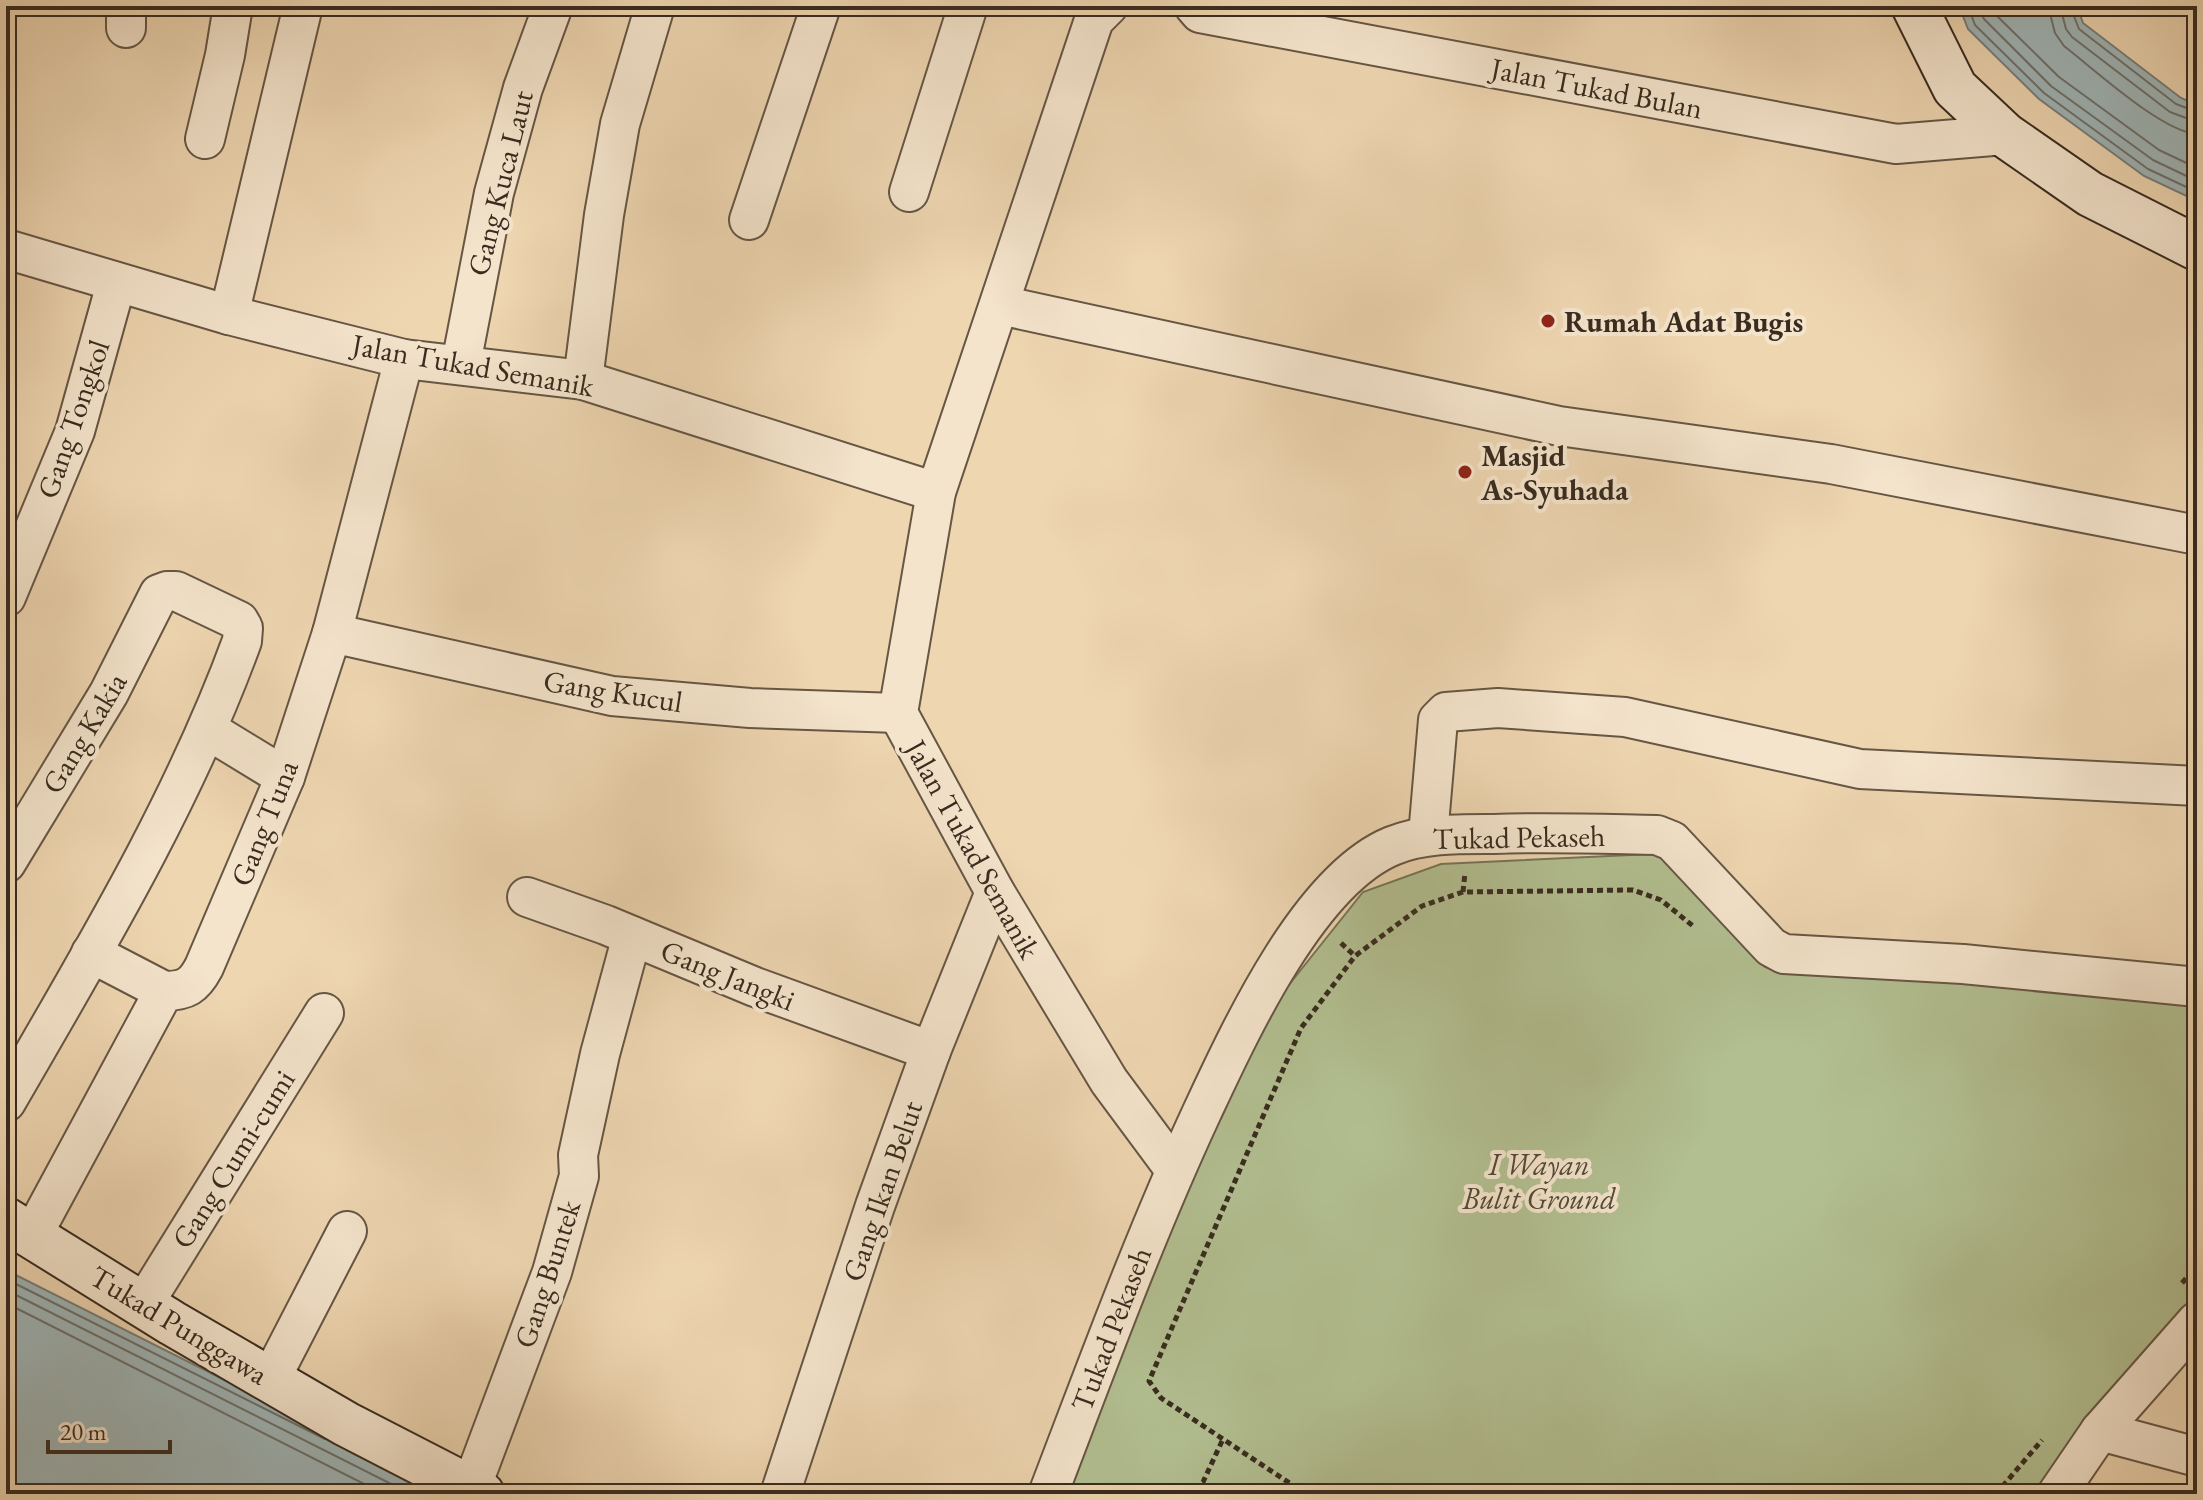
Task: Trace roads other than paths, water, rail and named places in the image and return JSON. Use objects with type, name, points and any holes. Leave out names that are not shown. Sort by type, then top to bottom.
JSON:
[{"type":"street","points":[[205,139],[233,6]]},
{"type":"street","points":[[229,315],[303,6]]},
{"type":"street","name":"Gang Kuca Laut","points":[[461,364],[494,193],[523,88],[553,6]]},
{"type":"street","points":[[583,380],[604,215],[620,124],[655,6]]},
{"type":"street","points":[[749,220],[821,6]]},
{"type":"street","points":[[909,192],[968,6]]},
{"type":"street","points":[[1108,6],[1094,20],[1000,305],[1559,426],[1831,464],[2197,535]]},
{"type":"street","name":"Jalan Tukad Bulan","points":[[1194,6],[1200,13],[1896,144],[2005,135]]},
{"type":"street","points":[[1914,6],[1955,88],[2005,135],[2090,194],[2197,248]]},
{"type":"street","name":"Jalan Tukad Semanik","points":[[6,249],[116,284],[404,359],[583,380],[936,492]]},
{"type":"street","name":"Gang Tongkol","points":[[6,597],[75,431],[116,284]]},
{"type":"street","name":"Jalan Tukad Semanik","points":[[1000,305],[936,492],[898,713],[995,892],[1109,1081],[1175,1170]]},
{"type":"street","name":"Gang Tuna","points":[[164,991],[180,991],[194,985],[285,777],[332,633],[404,359]]},
{"type":"street","name":"Gang Kakia","points":[[6,863],[109,693],[132,652],[155,600],[163,592],[176,591],[239,621],[243,628],[242,641],[208,730]]},
{"type":"street","name":"Gang Kucul","points":[[332,633],[612,696],[750,708],[898,713]]},
{"type":"street","points":[[1428,836],[1438,720],[1446,712],[1498,708],[1625,717],[1860,769],[2197,786]]},
{"type":"street","points":[[6,1102],[91,953],[208,730],[285,777]]},
{"type":"street","name":"Tukad Pekaseh","points":[[1048,1494],[1153,1219],[1239,1033],[1272,973],[1309,921],[1370,857],[1394,845],[1428,836],[1536,833],[1657,835],[1672,841],[1771,947],[1784,954],[1979,965],[2197,987]]},
{"type":"street","name":"Gang Ikan Belut","points":[[780,1494],[875,1206],[931,1051],[995,892]]},
{"type":"street","name":"Gang Jangki","points":[[527,897],[755,987],[931,1051]]},
{"type":"street","name":"Gang Buntek","points":[[477,1491],[552,1272],[579,1176],[578,1155],[600,1054],[632,936]]},
{"type":"street","points":[[19,1228],[164,991],[91,953]]},
{"type":"street","name":"Gang Cumi-cumi","points":[[143,1305],[324,1013]]},
{"type":"street","name":"Tukad Punggawa","points":[[19,1228],[346,1424],[477,1491]]},
{"type":"street","points":[[270,1380],[347,1231]]},
{"type":"street","points":[[2057,1494],[2100,1431],[2197,1321]]},
{"type":"street","points":[[2100,1431],[2197,1457]]},
{"type":"water","points":[[1959,6],[2077,6],[2083,23],[2181,98],[2197,105],[2197,201],[2144,176],[2039,99],[1968,29]]},
{"type":"water","points":[[6,1270],[451,1494],[6,1494]]},
{"type":"place","name":"Rumah Adat Bugis","points":[[1548,321]]},
{"type":"place","name":"Masjid As-Syuhada","points":[[1465,472]]},
{"type":"park label","name":"I Wayan Bulit Ground","points":[[1539,1181]]}]
